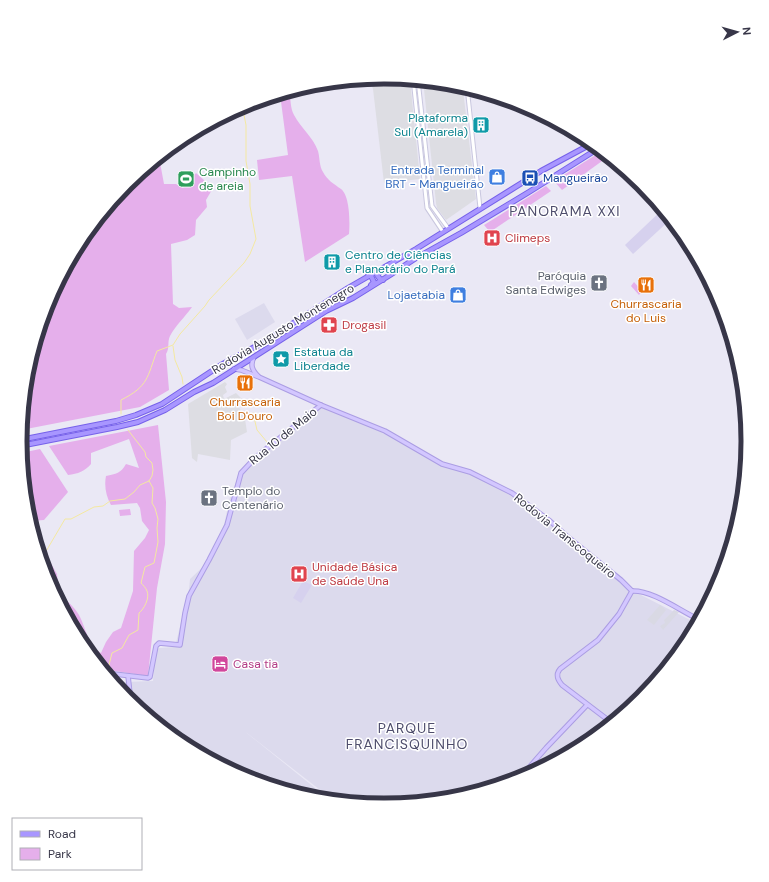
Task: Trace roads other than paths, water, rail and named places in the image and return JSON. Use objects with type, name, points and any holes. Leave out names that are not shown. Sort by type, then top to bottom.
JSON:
[{"type":"main road","name":"Rodovia Augusto Montenegro","points":[[27,439],[116,421],[136,415],[162,404],[221,365],[262,343],[368,276],[416,249],[541,171],[587,146]]},
{"type":"main road","name":"Rodovia Augusto Montenegro","points":[[27,445],[138,422],[165,410],[234,369],[326,311],[353,298],[416,258],[461,233],[594,151]]},
{"type":"main road","points":[[383,280],[379,278],[377,274],[396,262],[400,257]]},
{"type":"main road","points":[[353,298],[356,294],[374,282],[372,277],[368,276]]},
{"type":"main road","points":[[255,356],[251,365],[259,377]]},
{"type":"main road","name":"Rodovia Transcoqueiro","points":[[234,369],[259,377],[321,405],[385,431],[442,464],[470,472],[512,492],[550,521],[621,580],[632,591]]},
{"type":"main road","name":"Rua 10 de Maio","points":[[128,676],[150,678],[156,646],[159,644],[180,645],[189,596],[227,524],[241,473],[256,457],[321,405]]},
{"type":"main road","points":[[608,720],[587,705],[560,682],[557,674],[560,670],[598,640],[619,614],[632,591],[639,590],[649,594],[695,618]]},
{"type":"main road","points":[[114,674],[128,676],[130,692]]},
{"type":"main road","points":[[529,768],[587,705]]},
{"type":"street","points":[[415,85],[427,208],[443,232]]},
{"type":"street","points":[[419,85],[432,206],[448,228]]},
{"type":"street","points":[[468,96],[480,208]]},
{"type":"waterway","points":[[121,414],[121,400],[137,390],[146,380],[157,351],[173,345],[180,334],[209,300],[244,263],[250,254],[256,239],[250,206],[250,184],[246,161],[246,125],[244,113]]},
{"type":"waterway","points":[[173,346],[175,360],[182,377],[183,384]]},
{"type":"waterway","points":[[253,413],[257,430],[267,442]]},
{"type":"waterway","points":[[45,553],[65,519],[71,519],[94,507],[103,506],[110,501],[125,499],[140,485],[149,481],[152,476],[152,463],[146,457],[145,452],[128,430]]},
{"type":"waterway","points":[[109,665],[112,653],[122,648],[129,635],[138,630],[139,613],[145,606],[147,600],[147,591],[141,583],[145,567],[154,563],[158,542],[158,519],[152,503],[153,488],[149,481]]},
{"type":"place","name":"Plataforma Sul (Amarela)","points":[[481,125]]},
{"type":"place","name":"Entrada Terminal BRT - Mangueirão","points":[[497,177]]},
{"type":"place","name":"Mangueirão","points":[[530,178]]},
{"type":"place","name":"Campinho de areia","points":[[186,179]]},
{"type":"place","name":"Climeps","points":[[492,238]]},
{"type":"place","name":"Centro de Ciências e Planetário do Pará","points":[[332,262]]},
{"type":"place","name":"Paróquia Santa Edwiges","points":[[599,283]]},
{"type":"place","name":"Churrascaria do Luis","points":[[646,285]]},
{"type":"place","name":"Lojaetabia","points":[[458,295]]},
{"type":"place","name":"Drogasil","points":[[329,325]]},
{"type":"place","name":"Estatua da Liberdade","points":[[281,359]]},
{"type":"place","name":"Churrascaria Boi D'ouro","points":[[245,383]]},
{"type":"place","name":"Templo do Centenário","points":[[209,498]]},
{"type":"place","name":"Unidade Básica de Saúde Una","points":[[299,574]]},
{"type":"place","name":"Casa tia","points":[[220,664]]},
{"type":"district","name":"PANORAMA XXI","points":[[565,211]]},
{"type":"district","name":"PARQUE FRANCISQUINHO","points":[[407,736]]}]
